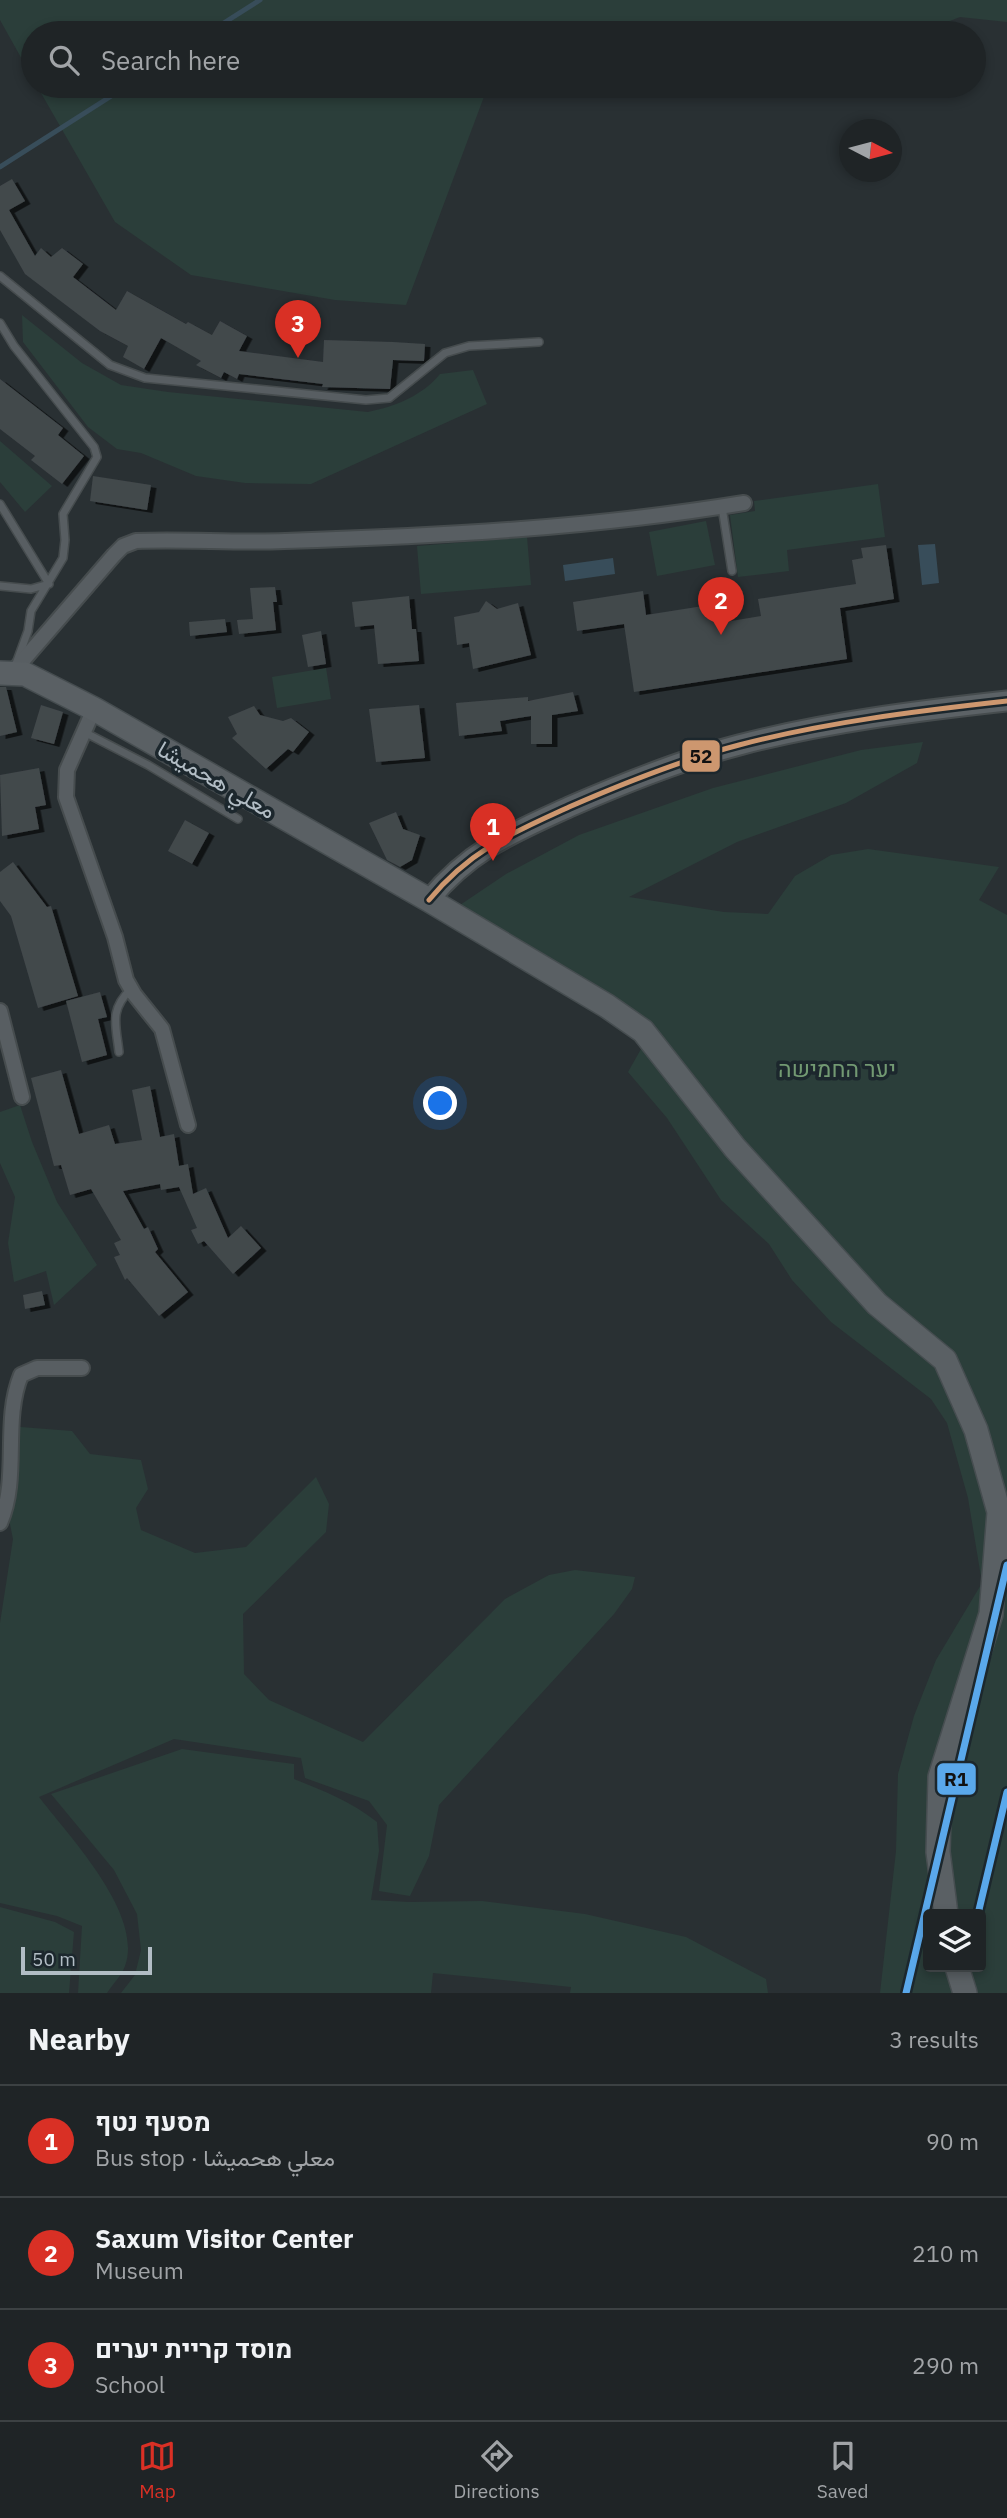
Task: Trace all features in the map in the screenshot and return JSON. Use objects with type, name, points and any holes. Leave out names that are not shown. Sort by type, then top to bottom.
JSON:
[{"type":"main road","name":"معلي هحميشا","points":[[6,673],[40,680],[94,709],[429,900],[607,1006],[643,1031],[735,1148],[877,1304],[945,1360],[976,1430],[999,1512],[991,1614],[940,1777],[938,1852],[945,1909]]},
{"type":"main road","points":[[429,900],[461,866],[501,838],[594,796],[699,757],[852,720],[1007,701]]},
{"type":"main road","points":[[959,1972],[965,1993]]},
{"type":"street","points":[[6,673],[114,555],[123,546],[136,541],[283,541],[542,529],[744,503]]},
{"type":"street","points":[[94,709],[67,770],[66,797],[115,937],[126,980],[162,1029],[188,1125]]},
{"type":"street","points":[[0,1011],[22,1097]]},
{"type":"street","points":[[0,1523],[8,1495],[15,1390],[21,1376],[37,1368],[82,1368]]},
{"type":"lane","points":[[0,276],[110,365],[145,378],[184,383],[366,400],[388,398],[445,353],[469,346],[539,342]]},
{"type":"lane","points":[[0,323],[14,346],[94,447],[97,457],[62,514],[65,540],[63,558],[31,611],[28,631],[6,673]]},
{"type":"lane","points":[[0,504],[49,584]]},
{"type":"lane","points":[[722,507],[732,572]]},
{"type":"lane","points":[[0,586],[31,589],[49,584]]},
{"type":"lane","points":[[83,732],[148,765],[239,820]]},
{"type":"lane","points":[[119,1052],[115,1014],[123,997],[131,989]]},
{"type":"green space","points":[[0,0],[1007,0],[1007,22],[960,17],[950,21],[21,21],[21,58],[0,20]]},
{"type":"green space","points":[[44,98],[484,98],[406,305],[335,300],[191,275],[115,222]]},
{"type":"green space","points":[[22,315],[82,363],[121,385],[368,412],[408,399],[440,374],[473,370],[487,404],[311,484],[245,483],[196,476],[141,453],[117,449],[88,427],[23,342]]},
{"type":"green space","points":[[0,441],[52,486],[25,512],[0,482]]},
{"type":"green space","points":[[878,484],[885,537],[787,550],[789,571],[738,577],[730,515],[755,511],[754,501]]},
{"type":"green space","points":[[706,521],[715,565],[657,576],[649,532]]},
{"type":"green space","points":[[527,537],[531,585],[421,594],[417,546]]},
{"type":"green space","points":[[326,668],[331,699],[277,708],[272,677]]},
{"type":"green space","name":"יער החמישה","points":[[923,742],[917,763],[846,803],[737,842],[629,897],[724,912],[768,914],[795,876],[831,855],[868,849],[999,867],[979,900],[1007,915],[1007,1993],[880,1993],[896,1851],[898,1774],[914,1716],[936,1660],[982,1583],[968,1498],[947,1423],[931,1399],[831,1322],[792,1280],[769,1244],[721,1200],[667,1118],[628,1072],[649,1035],[460,905],[506,874],[579,835],[713,788],[861,750]]},
{"type":"green space","points":[[20,1105],[57,1202],[97,1265],[54,1305],[46,1271],[14,1282],[8,1243],[15,1197],[0,1163],[0,1112]]},
{"type":"green space","points":[[8,1426],[72,1431],[90,1454],[141,1460],[148,1489],[136,1508],[141,1530],[195,1553],[246,1547],[316,1477],[329,1504],[326,1532],[243,1614],[244,1674],[269,1700],[363,1742],[505,1599],[549,1575],[575,1570],[635,1577],[632,1589],[614,1614],[439,1805],[429,1856],[410,1896],[379,1891],[387,1825],[369,1801],[305,1778],[301,1758],[174,1739],[39,1797],[100,1876],[124,1923],[128,1945],[122,1973],[107,1993],[78,1993],[82,1926],[57,1916],[0,1903],[0,1623],[13,1539],[4,1495]]},
{"type":"green space","points":[[182,1749],[294,1764],[294,1779],[348,1803],[377,1822],[379,1851],[371,1900],[482,1901],[585,1914],[686,1937],[766,1979],[768,1993],[570,1993],[571,1987],[433,1973],[431,1993],[121,1993],[135,1975],[141,1950],[137,1914],[114,1870],[51,1794]]},
{"type":"green space","points":[[0,1907],[55,1922],[74,1932],[69,1993],[0,1993]]},
{"type":"water","points":[[935,544],[939,583],[922,585],[918,545]]},
{"type":"water","points":[[613,558],[615,574],[565,581],[563,565]]},
{"type":"building","points":[[12,179],[25,201],[9,210],[35,256],[41,248],[51,257],[62,248],[83,264],[73,277],[116,310],[127,291],[186,324],[188,322],[212,335],[220,321],[247,336],[239,351],[323,362],[324,340],[393,342],[425,344],[424,361],[393,360],[390,389],[322,387],[323,384],[239,374],[237,379],[224,372],[221,378],[196,365],[201,361],[161,338],[144,369],[123,357],[128,346],[100,331],[25,274],[0,230],[0,186]]},
{"type":"building","points":[[0,379],[63,428],[58,435],[84,456],[62,484],[31,460],[35,456],[0,429]]},
{"type":"building","points":[[93,476],[151,485],[147,510],[90,501]]},
{"type":"building","points":[[886,545],[894,599],[840,608],[847,659],[634,692],[624,624],[577,631],[573,602],[643,591],[646,615],[722,603],[725,622],[761,616],[758,599],[856,584],[852,560],[863,558],[861,548]]},
{"type":"building","points":[[275,587],[277,602],[273,602],[276,630],[239,634],[237,620],[253,619],[250,588]]},
{"type":"building","points":[[409,596],[419,661],[378,664],[374,625],[355,627],[352,602]]},
{"type":"building","points":[[486,601],[497,609],[518,603],[531,655],[473,669],[469,643],[457,645],[454,617],[479,612]]},
{"type":"building","points":[[225,619],[227,632],[190,636],[189,622]]},
{"type":"building","points":[[321,631],[326,664],[308,667],[302,635]]},
{"type":"building","points":[[0,687],[6,687],[17,732],[0,736]]},
{"type":"building","points":[[573,692],[578,711],[552,715],[552,744],[531,744],[531,716],[500,721],[502,731],[459,736],[456,703],[528,697],[528,701]]},
{"type":"building","points":[[41,705],[63,712],[54,744],[31,738]]},
{"type":"building","points":[[419,705],[425,758],[376,762],[369,709]]},
{"type":"building","points":[[254,706],[260,715],[283,721],[291,718],[309,732],[293,752],[288,749],[266,769],[232,738],[237,734],[228,717]]},
{"type":"building","points":[[39,768],[46,805],[35,807],[39,829],[2,836],[0,775]]},
{"type":"building","points":[[396,812],[403,829],[420,835],[412,860],[400,867],[387,860],[369,823]]},
{"type":"building","points":[[185,820],[209,833],[192,864],[168,851]]},
{"type":"building","points":[[13,862],[47,907],[51,906],[78,996],[38,1008],[11,916],[0,901],[0,872]]},
{"type":"building","points":[[100,992],[107,1017],[98,1019],[107,1055],[82,1062],[66,1001]]},
{"type":"building","points":[[61,1070],[79,1134],[109,1125],[115,1144],[142,1140],[132,1090],[150,1086],[160,1137],[174,1134],[179,1166],[188,1164],[193,1194],[206,1188],[228,1238],[241,1226],[261,1248],[233,1274],[204,1241],[198,1244],[191,1230],[197,1228],[179,1187],[161,1190],[160,1184],[123,1191],[144,1229],[148,1227],[158,1249],[155,1252],[188,1292],[159,1316],[127,1278],[125,1280],[114,1257],[120,1255],[114,1243],[121,1240],[91,1189],[70,1195],[61,1165],[54,1166],[31,1078]]},
{"type":"building","points":[[42,1291],[45,1305],[25,1309],[23,1295]]},
{"type":"waterway","points":[[227,21],[260,0]]},
{"type":"waterway","points":[[0,167],[108,98]]},
{"type":"transit line","name":"52","points":[[429,900],[476,855],[510,835],[590,798],[674,765],[739,745],[805,730],[906,713],[1007,701]]},
{"type":"transit line","name":"R1","points":[[906,1993],[1007,1565]]},
{"type":"transit line","name":"R1","points":[[979,1909],[1007,1792]]},
{"type":"place","name":"מוסד קריית יערים","points":[[298,358]]},
{"type":"place","name":"Saxum Visitor Center","points":[[721,635]]},
{"type":"place","name":"מסעף נטף","points":[[493,861]]}]
